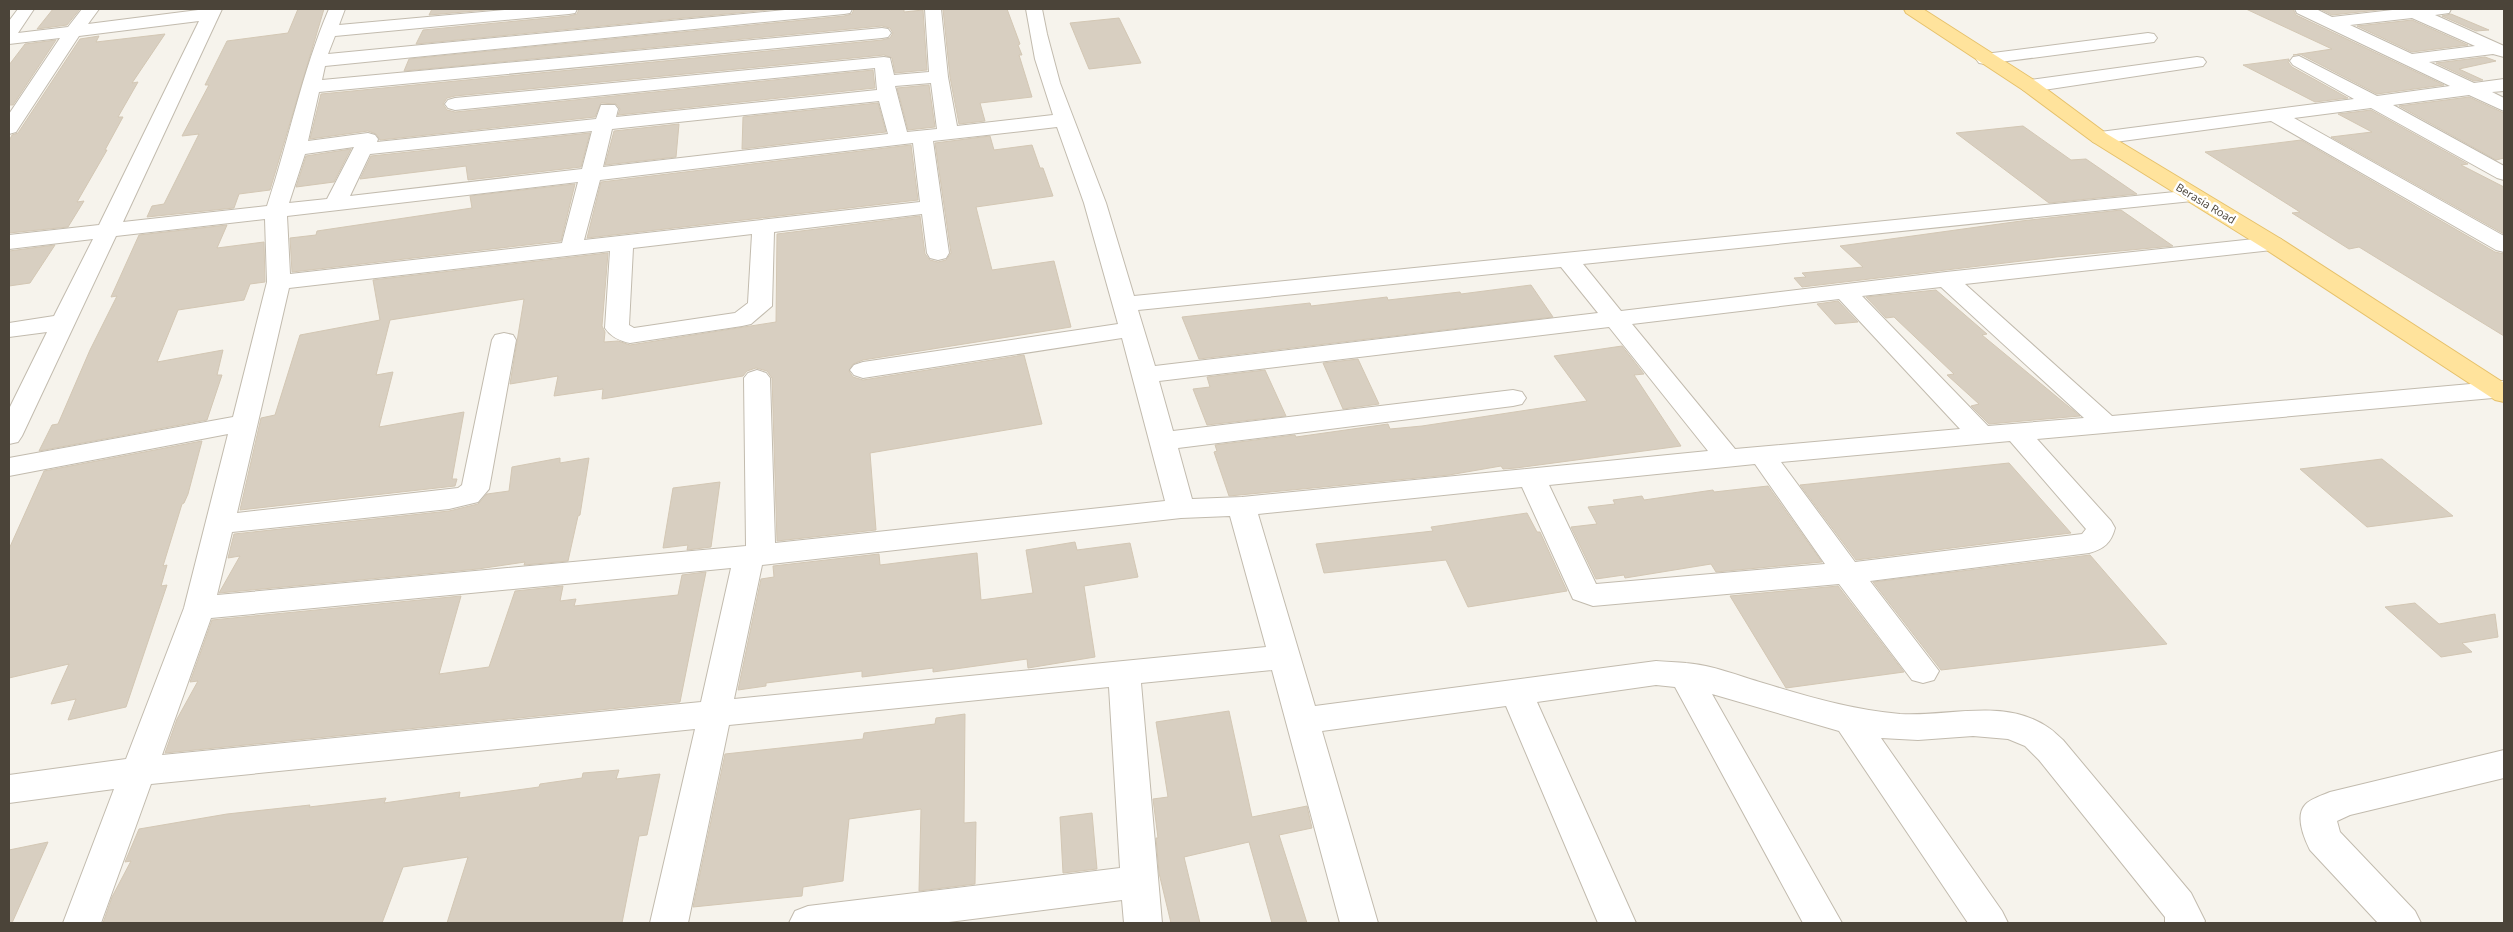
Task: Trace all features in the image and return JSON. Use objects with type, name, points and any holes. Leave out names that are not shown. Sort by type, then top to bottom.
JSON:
[{"type":"main road","name":"Berasia Road","points":[[1912,9],[1985,59],[2030,86],[2100,138],[2273,244],[2502,391]]},
{"type":"street","points":[[9,33],[26,9]]},
{"type":"street","points":[[9,128],[16,108],[91,9]]},
{"type":"street","points":[[82,923],[199,608],[279,282],[276,211],[296,149],[317,61],[338,9]]},
{"type":"street","points":[[330,31],[492,12],[569,9]]},
{"type":"street","points":[[571,248],[636,9]]},
{"type":"street","points":[[317,61],[630,30],[745,14],[844,9]]},
{"type":"street","points":[[933,9],[939,77],[948,133]]},
{"type":"street","points":[[1034,9],[1036,30],[1064,120],[1094,201],[1181,509]]},
{"type":"street","points":[[2303,9],[2504,105]]},
{"type":"street","points":[[2330,22],[2412,10],[2443,9]]},
{"type":"street","points":[[2412,10],[2502,49]]},
{"type":"street","points":[[9,39],[213,12]]},
{"type":"street","points":[[9,436],[65,322],[106,230],[213,12]]},
{"type":"street","points":[[440,141],[492,12]]},
{"type":"street","points":[[736,110],[745,14]]},
{"type":"street","points":[[311,87],[882,33]]},
{"type":"street","points":[[1985,59],[2148,38]]},
{"type":"street","points":[[2408,60],[2502,49]]},
{"type":"street","points":[[2046,52],[2091,77]]},
{"type":"street","points":[[2299,61],[2504,174]]},
{"type":"street","points":[[455,104],[884,62],[886,88],[899,139]]},
{"type":"street","points":[[2030,86],[2197,62]]},
{"type":"street","points":[[363,149],[736,110],[886,88],[939,77]]},
{"type":"street","points":[[2100,138],[2504,85]]},
{"type":"street","points":[[2274,115],[2504,245]]},
{"type":"street","points":[[9,242],[1064,120]]},
{"type":"street","points":[[922,136],[938,253]]},
{"type":"street","points":[[296,149],[368,139],[335,204]]},
{"type":"street","points":[[1123,304],[2195,196]]},
{"type":"street","points":[[279,282],[931,207]]},
{"type":"street","points":[[622,243],[617,328],[630,336],[742,319],[760,306],[763,226]]},
{"type":"street","points":[[1144,375],[1946,279],[2273,244]]},
{"type":"street","points":[[1568,260],[1728,458]]},
{"type":"street","points":[[1946,279],[2107,425]]},
{"type":"street","points":[[1845,292],[1982,436]]},
{"type":"street","points":[[9,330],[65,322]]},
{"type":"street","points":[[863,370],[1130,329]]},
{"type":"street","points":[[220,524],[449,500],[468,495],[475,489],[504,340]]},
{"type":"street","points":[[669,923],[714,713],[755,555],[756,378]]},
{"type":"street","points":[[199,608],[755,555],[1181,509],[1242,506],[1728,458],[2502,391]]},
{"type":"street","points":[[1163,441],[1512,398]]},
{"type":"street","points":[[9,467],[245,422]]},
{"type":"street","points":[[1531,477],[1584,591],[1593,595],[1847,573],[2089,543],[2098,537],[2101,528],[2017,433]]},
{"type":"street","points":[[1762,455],[1847,573],[1923,671]]},
{"type":"street","points":[[1242,506],[1359,923]]},
{"type":"street","points":[[9,789],[140,771],[1283,657]]},
{"type":"street","points":[[1124,673],[1143,923]]},
{"type":"street","points":[[1301,721],[1656,673],[1685,675],[1850,721],[1902,727],[2010,726],[2036,736],[2051,750],[2178,905],[2186,921],[2184,923]]},
{"type":"street","points":[[1685,675],[1822,923]]},
{"type":"street","points":[[1516,692],[1616,923]]},
{"type":"street","points":[[1850,721],[1989,923]]},
{"type":"street","points":[[2402,923],[2323,839],[2318,814],[2342,802],[2504,764]]},
{"type":"street","points":[[808,923],[898,918],[1139,882]]},
{"type":"building","points":[[53,9],[80,9],[67,25],[37,29]]},
{"type":"building","points":[[298,9],[324,9],[270,190],[239,194],[234,208],[147,217],[152,206],[164,204],[199,134],[182,136],[209,85],[205,85],[227,41],[288,33]]},
{"type":"building","points":[[432,9],[498,9],[429,15]]},
{"type":"building","points":[[579,9],[778,9],[416,44],[423,30],[569,16],[577,14]]},
{"type":"building","points":[[854,9],[904,9],[904,12],[923,10],[927,70],[895,73],[892,58],[884,55],[455,96],[447,98],[443,104],[447,110],[455,112],[873,70],[875,88],[618,115],[620,109],[616,104],[601,103],[595,117],[380,140],[376,134],[368,131],[310,139],[321,94],[882,40],[890,38],[893,33],[890,28],[882,26],[404,71],[409,59],[844,16],[852,14]]},
{"type":"building","points":[[943,9],[1007,9],[1020,44],[1018,45],[1022,55],[1019,55],[1032,97],[980,103],[985,121],[959,124],[950,77]]},
{"type":"building","points":[[2246,9],[2293,9],[2296,15],[2444,85],[2377,94],[2300,54],[2293,55],[2332,49]]},
{"type":"building","points":[[2320,9],[2387,9],[2332,15]]},
{"type":"building","points":[[2451,14],[2489,30],[2476,31],[2442,16]]},
{"type":"building","points":[[1119,18],[1141,63],[1089,69],[1070,23]]},
{"type":"building","points":[[2412,20],[2468,45],[2412,52],[2357,26]]},
{"type":"building","points":[[165,34],[132,83],[138,82],[118,117],[123,117],[105,150],[107,150],[77,202],[84,201],[68,227],[9,233],[9,141],[12,135],[18,133],[80,39],[99,36],[96,42]]},
{"type":"building","points":[[56,40],[13,105],[9,105],[9,65],[25,44]]},
{"type":"building","points":[[2485,57],[2496,61],[2459,69],[2483,80],[2474,81],[2436,63]]},
{"type":"building","points":[[2289,59],[2288,62],[2292,67],[2348,98],[2315,102],[2243,65]]},
{"type":"building","points":[[929,85],[935,127],[908,130],[897,88]]},
{"type":"building","points":[[2469,97],[2504,113],[2504,158],[2496,160],[2399,106]]},
{"type":"building","points":[[878,103],[886,132],[742,149],[743,117]]},
{"type":"building","points":[[2371,110],[2468,164],[2461,165],[2504,187],[2504,234],[2331,137],[2372,132],[2338,114]]},
{"type":"building","points":[[679,124],[676,157],[605,165],[614,131]]},
{"type":"building","points":[[2023,126],[2071,160],[2086,159],[2137,194],[2049,203],[1956,133]]},
{"type":"building","points":[[590,133],[581,167],[468,180],[466,166],[360,179],[371,156]]},
{"type":"building","points":[[990,136],[994,150],[1032,145],[1053,196],[976,207],[992,270],[1054,261],[1071,327],[863,360],[853,364],[849,371],[853,377],[863,380],[1024,355],[1042,424],[870,453],[876,530],[777,541],[772,378],[767,371],[756,368],[747,371],[743,376],[602,399],[603,389],[554,396],[558,376],[510,384],[524,299],[390,320],[376,375],[393,372],[379,427],[464,412],[452,479],[457,479],[455,486],[240,510],[261,418],[275,415],[300,335],[380,320],[373,280],[608,253],[602,326],[605,332],[604,342],[618,341],[630,345],[776,322],[777,234],[920,216],[925,254],[930,260],[938,262],[946,260],[951,253],[935,143]]},
{"type":"building","points":[[2301,140],[2495,252],[2504,254],[2504,336],[2359,247],[2349,249],[2292,213],[2300,212],[2205,152]]},
{"type":"building","points":[[911,145],[918,200],[587,238],[601,182]]},
{"type":"building","points":[[351,149],[334,182],[296,187],[306,156]]},
{"type":"building","points":[[575,184],[561,241],[292,272],[290,238],[316,235],[317,231],[472,208],[470,196]]},
{"type":"building","points":[[2121,210],[2173,246],[2056,257],[1802,287],[1794,278],[1806,277],[1802,273],[1863,267],[1840,246],[2021,221]]},
{"type":"building","points":[[227,225],[217,248],[264,242],[265,282],[250,284],[244,300],[178,310],[157,362],[223,350],[217,375],[222,375],[207,420],[39,451],[52,425],[58,424],[90,350],[117,296],[111,297],[139,235]]},
{"type":"building","points":[[55,245],[30,283],[9,286],[9,251]]},
{"type":"building","points":[[1531,285],[1553,317],[1199,359],[1182,317],[1310,303],[1311,306],[1387,297],[1388,300],[1460,292],[1461,294]]},
{"type":"building","points":[[1936,290],[1987,334],[1982,335],[2080,416],[1989,424],[1971,406],[1979,404],[1947,375],[1954,374],[1894,317],[1886,318],[1866,297]]},
{"type":"building","points":[[1838,301],[1858,322],[1835,324],[1817,304]]},
{"type":"building","points":[[1622,346],[1644,374],[1634,375],[1681,446],[1516,468],[1503,469],[1501,466],[1449,475],[1229,496],[1214,452],[1217,451],[1215,445],[1295,435],[1296,437],[1388,424],[1390,429],[1422,426],[1587,401],[1554,356]]},
{"type":"building","points":[[1358,359],[1379,404],[1343,409],[1323,363]]},
{"type":"building","points":[[1265,370],[1286,416],[1207,425],[1193,389],[1210,387],[1207,377]]},
{"type":"building","points":[[202,441],[188,494],[182,504],[163,566],[167,565],[161,586],[167,585],[126,707],[68,720],[76,699],[51,704],[69,664],[9,678],[9,549],[44,471]]},
{"type":"building","points":[[560,458],[560,463],[589,458],[580,515],[578,516],[568,561],[524,565],[525,562],[478,569],[219,593],[240,556],[228,558],[234,534],[449,511],[478,504],[487,494],[509,491],[512,467]]},
{"type":"building","points":[[2382,459],[2453,516],[2367,527],[2300,469]]},
{"type":"building","points":[[2009,463],[2071,533],[1856,560],[1800,485]]},
{"type":"building","points":[[720,482],[711,547],[687,550],[688,545],[663,548],[673,488]]},
{"type":"building","points":[[1768,486],[1822,562],[1716,572],[1711,564],[1625,578],[1624,575],[1596,579],[1571,527],[1597,524],[1588,507],[1615,504],[1613,500],[1642,496],[1644,500],[1713,490],[1714,492]]},
{"type":"building","points":[[1527,513],[1537,532],[1540,532],[1567,591],[1468,607],[1446,560],[1324,573],[1316,544],[1433,531],[1431,527]]},
{"type":"building","points":[[1075,542],[1077,550],[1130,543],[1138,577],[1084,586],[1095,657],[1028,668],[1027,659],[933,672],[933,668],[862,677],[862,671],[766,683],[766,686],[738,690],[761,579],[774,577],[773,566],[879,554],[880,565],[977,553],[981,600],[1033,593],[1026,550]]},
{"type":"building","points":[[2090,555],[2167,644],[1941,670],[1873,582]]},
{"type":"building","points":[[706,572],[680,702],[165,753],[177,719],[198,681],[190,682],[212,620],[461,596],[439,674],[489,667],[515,591],[563,586],[560,601],[576,599],[574,606],[678,595],[682,575]]},
{"type":"building","points":[[1838,586],[1904,672],[1786,688],[1730,596]]},
{"type":"building","points":[[2415,603],[2439,624],[2495,614],[2498,637],[2462,643],[2472,652],[2441,657],[2385,607]]},
{"type":"building","points":[[1229,711],[1252,817],[1307,806],[1312,828],[1279,835],[1307,923],[1272,923],[1249,842],[1184,857],[1200,923],[1171,923],[1159,873],[1156,838],[1158,838],[1153,799],[1168,797],[1156,722]]},
{"type":"building","points":[[965,714],[964,823],[976,822],[975,884],[919,891],[921,809],[849,819],[843,881],[803,887],[802,896],[693,907],[725,754],[863,739],[864,733],[935,724],[936,718]]},
{"type":"building","points":[[619,770],[616,779],[660,774],[647,835],[639,836],[622,923],[447,923],[468,857],[403,867],[382,923],[103,923],[112,897],[131,861],[125,862],[139,829],[227,814],[310,805],[309,807],[386,798],[384,803],[460,792],[459,798],[539,787],[540,784],[582,778],[583,773]]},
{"type":"building","points":[[1092,813],[1097,869],[1063,873],[1060,817]]},
{"type":"building","points":[[48,842],[12,923],[9,923],[9,850]]}]
